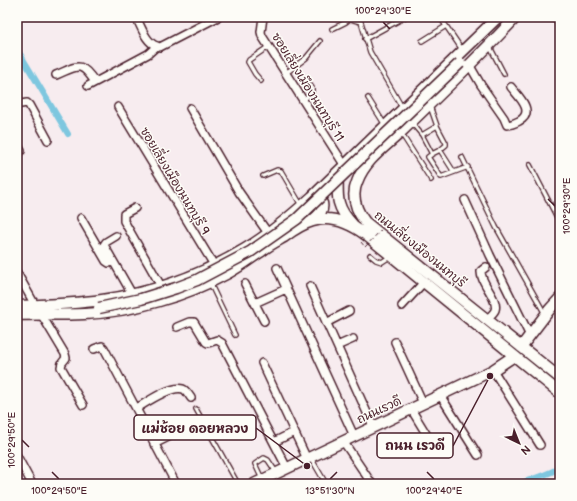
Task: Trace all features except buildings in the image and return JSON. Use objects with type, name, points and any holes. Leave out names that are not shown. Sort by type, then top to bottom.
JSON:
[{"type":"main road","points":[[17,306],[90,302],[132,294],[175,282],[246,249],[303,205],[498,17]]},
{"type":"main road","points":[[354,199],[356,183],[365,166],[430,104],[465,65],[504,17]]},
{"type":"main road","points":[[67,314],[141,299],[169,291],[197,280],[250,252],[297,220],[465,65],[490,46],[516,17]]},
{"type":"main road","name":"ถนนเลี่ยงเมืองนนทบุรี","points":[[342,169],[338,196],[343,214],[354,227]]},
{"type":"main road","points":[[338,196],[341,192],[346,190],[350,192],[354,199]]},
{"type":"main road","name":"ถนนเลี่ยงเมืองนนทบุรี","points":[[354,199],[359,214],[365,222],[560,378]]},
{"type":"main road","points":[[303,205],[318,201],[322,203],[322,212],[312,221]]},
{"type":"main road","name":"ถนนเลี่ยงเมืองนนทบุรี","points":[[17,315],[109,312],[211,285],[292,231],[312,221],[333,220],[354,227],[366,235],[560,393]]},
{"type":"main road","points":[[521,347],[560,298]]},
{"type":"main road","name":"ถนนเรวดี","points":[[258,483],[373,426],[493,370],[514,356]]},
{"type":"street","points":[[136,17],[152,45],[160,47],[218,17]]},
{"type":"street","name":"ซอยเลี่ยงเมืองนนทบุรี 11","points":[[263,17],[261,32],[262,36],[303,100],[342,169]]},
{"type":"street","points":[[88,86],[148,54],[157,46]]},
{"type":"street","points":[[465,65],[504,118],[507,125],[523,119],[526,113],[526,106],[511,87]]},
{"type":"street","points":[[56,75],[74,67],[80,67],[86,70],[95,82]]},
{"type":"street","points":[[17,102],[21,104],[27,103],[29,105],[48,140]]},
{"type":"street","name":"ซอยเลี่ยงเมืองนนทบุรี 9","points":[[118,107],[214,265]]},
{"type":"street","points":[[190,108],[242,197],[268,233]]},
{"type":"street","points":[[17,144],[21,150]]},
{"type":"street","points":[[465,200],[530,336]]},
{"type":"street","points":[[134,208],[124,214],[124,221],[161,286]]},
{"type":"street","points":[[81,218],[106,261],[108,263],[113,262]]},
{"type":"street","points":[[116,236],[104,244],[132,294]]},
{"type":"street","points":[[276,268],[354,436]]},
{"type":"street","points":[[486,268],[481,271],[481,276],[496,308],[487,319]]},
{"type":"street","points":[[17,273],[35,305]]},
{"type":"street","points":[[402,306],[424,282]]},
{"type":"street","points":[[246,284],[264,321]]},
{"type":"street","points":[[310,286],[373,426]]},
{"type":"street","points":[[255,303],[286,289]]},
{"type":"street","points":[[326,323],[349,311]]},
{"type":"street","points":[[41,314],[66,356],[61,367],[83,405]]},
{"type":"street","points":[[177,327],[189,322],[194,322],[206,342],[208,343],[216,340],[221,341],[287,468]]},
{"type":"street","points":[[337,346],[353,339]]},
{"type":"street","points":[[395,342],[423,403]]},
{"type":"street","points":[[94,349],[102,346],[104,348],[176,484]]},
{"type":"street","points":[[262,363],[294,432],[308,458]]},
{"type":"street","points":[[493,370],[540,445]]},
{"type":"street","points":[[137,408],[169,390],[182,388],[192,398]]},
{"type":"street","points":[[440,395],[478,455]]},
{"type":"street","points":[[411,409],[436,450]]},
{"type":"street","points":[[154,444],[190,426]]},
{"type":"street","points":[[274,442],[294,432]]},
{"type":"street","points":[[344,441],[372,484]]},
{"type":"street","points":[[17,456],[32,484]]},
{"type":"lane","points":[[344,17],[352,18],[361,22],[370,52],[403,110]]},
{"type":"lane","points":[[365,39],[405,17]]},
{"type":"lane","points":[[440,17],[463,52]]},
{"type":"lane","points":[[552,17],[560,24]]},
{"type":"lane","points":[[332,29],[352,18]]},
{"type":"lane","points":[[422,41],[446,26]]},
{"type":"lane","points":[[286,73],[306,58],[320,41]]},
{"type":"lane","points":[[490,46],[504,74]]},
{"type":"lane","points":[[261,80],[255,74],[248,62],[268,47]]},
{"type":"lane","points":[[303,100],[312,93],[312,88],[310,86]]},
{"type":"lane","points":[[368,98],[386,126]]},
{"type":"lane","points":[[430,104],[437,126],[446,143],[446,146],[428,158],[441,177],[468,167]]},
{"type":"lane","points":[[411,122],[422,135],[432,154]]},
{"type":"lane","points":[[422,135],[437,126]]},
{"type":"lane","points":[[400,132],[431,180]]},
{"type":"lane","points":[[440,150],[454,172]]},
{"type":"lane","points":[[462,157],[496,227],[545,315]]},
{"type":"lane","points":[[530,165],[560,223]]},
{"type":"lane","points":[[263,176],[277,170],[280,171],[303,205]]},
{"type":"lane","points":[[370,256],[382,262],[392,256]]},
{"type":"lane","points":[[211,285],[235,335]]},
{"type":"lane","points":[[196,409],[238,484]]},
{"type":"lane","points":[[258,483],[255,464],[264,458],[268,460],[277,473]]},
{"type":"lane","points":[[308,458],[325,482]]},
{"type":"path","points":[[361,243],[365,247],[381,230]]},
{"type":"waterway","points":[[17,49],[68,134]]},
{"type":"waterway","points":[[520,484],[560,467]]},
{"type":"place","name":"ถนน เรวดี","points":[[490,376]]},
{"type":"place","name":"แม่ช้อย ดอยหลวง","points":[[307,466]]}]
